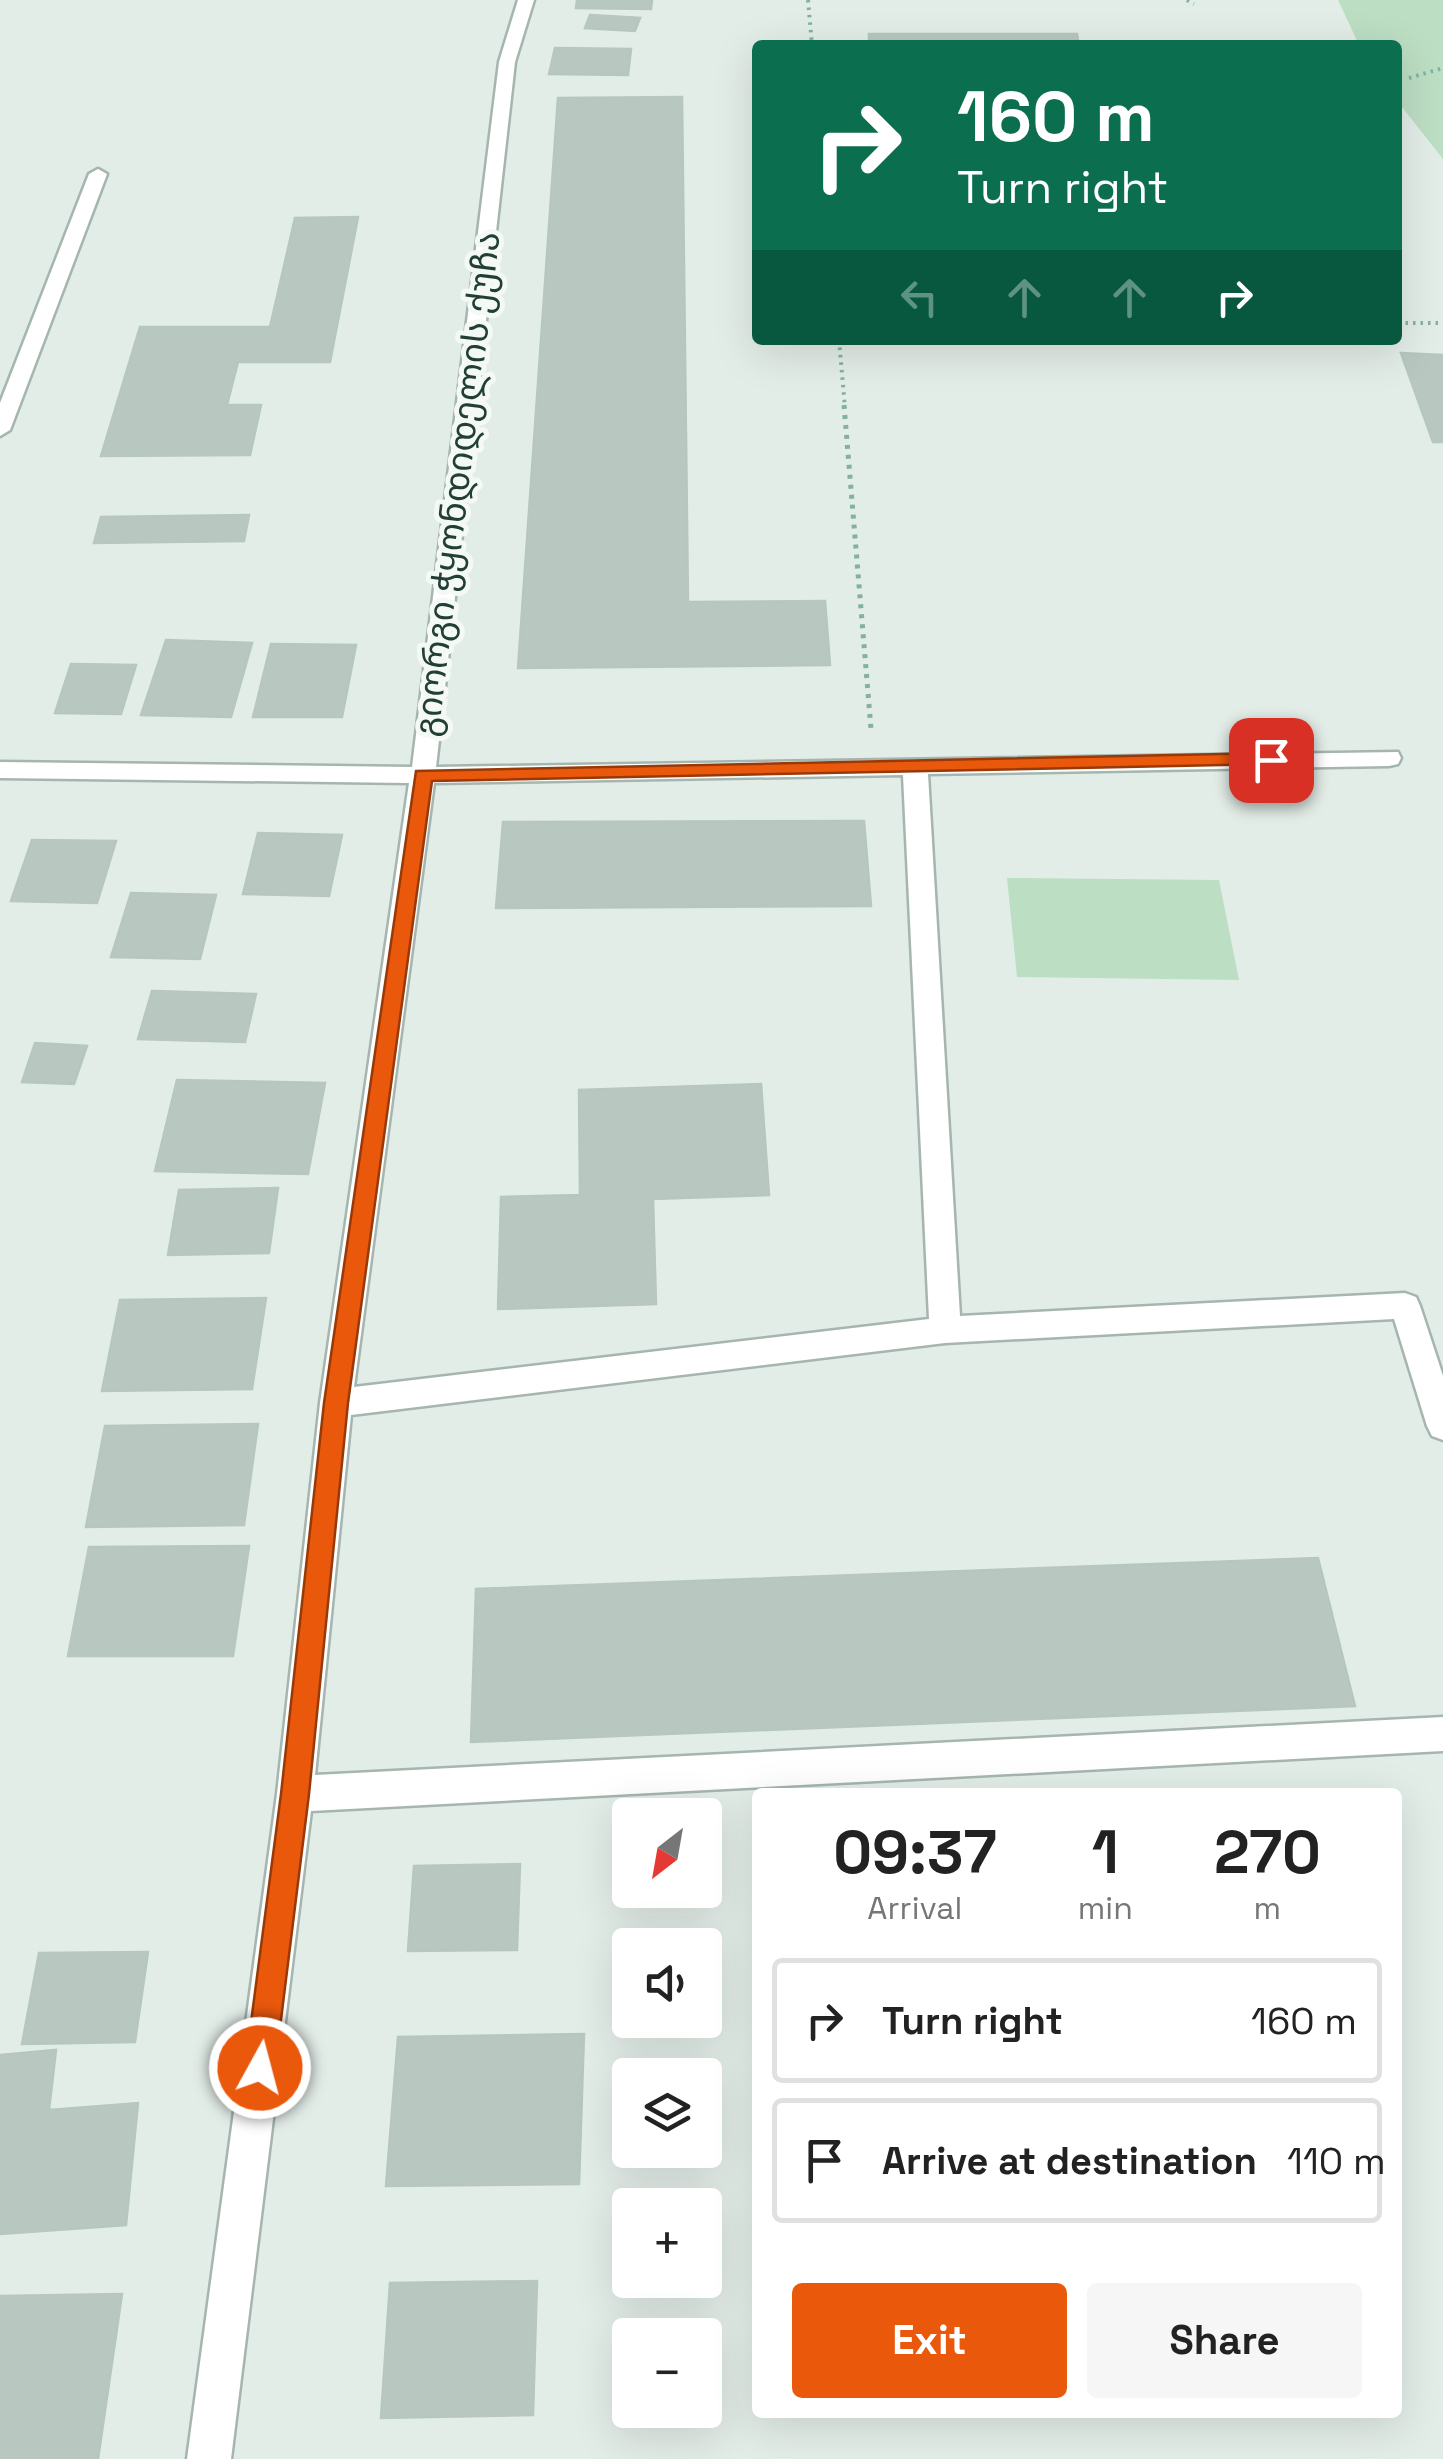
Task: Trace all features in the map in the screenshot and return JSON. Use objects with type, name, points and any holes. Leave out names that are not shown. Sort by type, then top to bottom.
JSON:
[{"type":"street","name":"გიორგი ჭყონდიდელის ქუჩა","points":[[210,2459],[295,1794],[336,1403],[423,775],[507,62],[526,0]]},
{"type":"street","points":[[0,430],[98,174]]},
{"type":"street","points":[[0,770],[423,775],[1389,758]]},
{"type":"street","points":[[915,765],[945,1330]]},
{"type":"street","points":[[336,1403],[945,1330],[1405,1306],[1443,1426]]},
{"type":"street","points":[[295,1794],[1443,1734]]},
{"type":"path","points":[[808,0],[812,40]]},
{"type":"path","points":[[1187,0],[1194,4]]},
{"type":"path","points":[[1409,78],[1443,68]]},
{"type":"path","points":[[1402,323],[1441,323]]},
{"type":"path","points":[[839,345],[874,765]]},
{"type":"green space","points":[[1338,0],[1443,0],[1443,159],[1402,107],[1402,40],[1357,40]]},
{"type":"green space","points":[[1007,878],[1219,880],[1239,980],[1017,977]]},
{"type":"building","points":[[577,0],[652,0],[651,9],[576,8]]},
{"type":"building","points":[[590,15],[640,18],[635,31],[585,28]]},
{"type":"building","points":[[869,34],[1077,34],[1078,40],[869,40]]},
{"type":"building","points":[[555,48],[631,49],[628,75],[549,74]]},
{"type":"building","points":[[682,97],[688,602],[825,601],[830,665],[518,668],[558,98]]},
{"type":"building","points":[[358,217],[330,362],[238,362],[227,405],[261,405],[250,455],[101,456],[140,327],[270,327],[295,218]]},
{"type":"building","points":[[1401,353],[1443,355],[1443,442],[1433,442]]},
{"type":"building","points":[[249,515],[244,541],[94,543],[101,517]]},
{"type":"building","points":[[166,640],[252,643],[231,717],[141,715]]},
{"type":"building","points":[[271,644],[356,645],[342,717],[253,717]]},
{"type":"building","points":[[71,664],[136,665],[121,714],[55,713]]},
{"type":"building","points":[[864,821],[871,906],[496,908],[503,822]]},
{"type":"building","points":[[258,833],[342,835],[329,896],[243,894]]},
{"type":"building","points":[[32,840],[116,841],[97,903],[11,901]]},
{"type":"building","points":[[131,893],[216,895],[200,959],[111,957]]},
{"type":"building","points":[[152,991],[256,994],[245,1042],[138,1039]]},
{"type":"building","points":[[35,1043],[87,1046],[74,1084],[22,1082]]},
{"type":"building","points":[[177,1080],[325,1083],[308,1174],[155,1171]]},
{"type":"building","points":[[761,1084],[769,1195],[653,1199],[656,1304],[498,1309],[501,1197],[580,1195],[579,1090]]},
{"type":"building","points":[[278,1188],[269,1253],[168,1255],[179,1190]]},
{"type":"building","points":[[266,1298],[252,1389],[102,1391],[120,1300]]},
{"type":"building","points":[[258,1424],[244,1525],[86,1527],[105,1426]]},
{"type":"building","points":[[249,1546],[233,1656],[68,1656],[89,1547]]},
{"type":"building","points":[[1318,1558],[1355,1706],[471,1742],[476,1589]]},
{"type":"building","points":[[520,1864],[517,1950],[408,1951],[414,1866]]},
{"type":"building","points":[[148,1952],[135,2042],[22,2044],[39,1953]]},
{"type":"building","points":[[584,2034],[579,2184],[386,2186],[398,2037]]},
{"type":"building","points":[[56,2050],[49,2110],[138,2103],[126,2225],[0,2234],[0,2055]]},
{"type":"building","points":[[537,2281],[533,2415],[381,2418],[390,2283]]},
{"type":"building","points":[[122,2294],[98,2459],[0,2459],[0,2296]]},
{"type":"route","points":[[260,2068],[295,1794],[336,1403],[423,775],[1271,760]]}]
